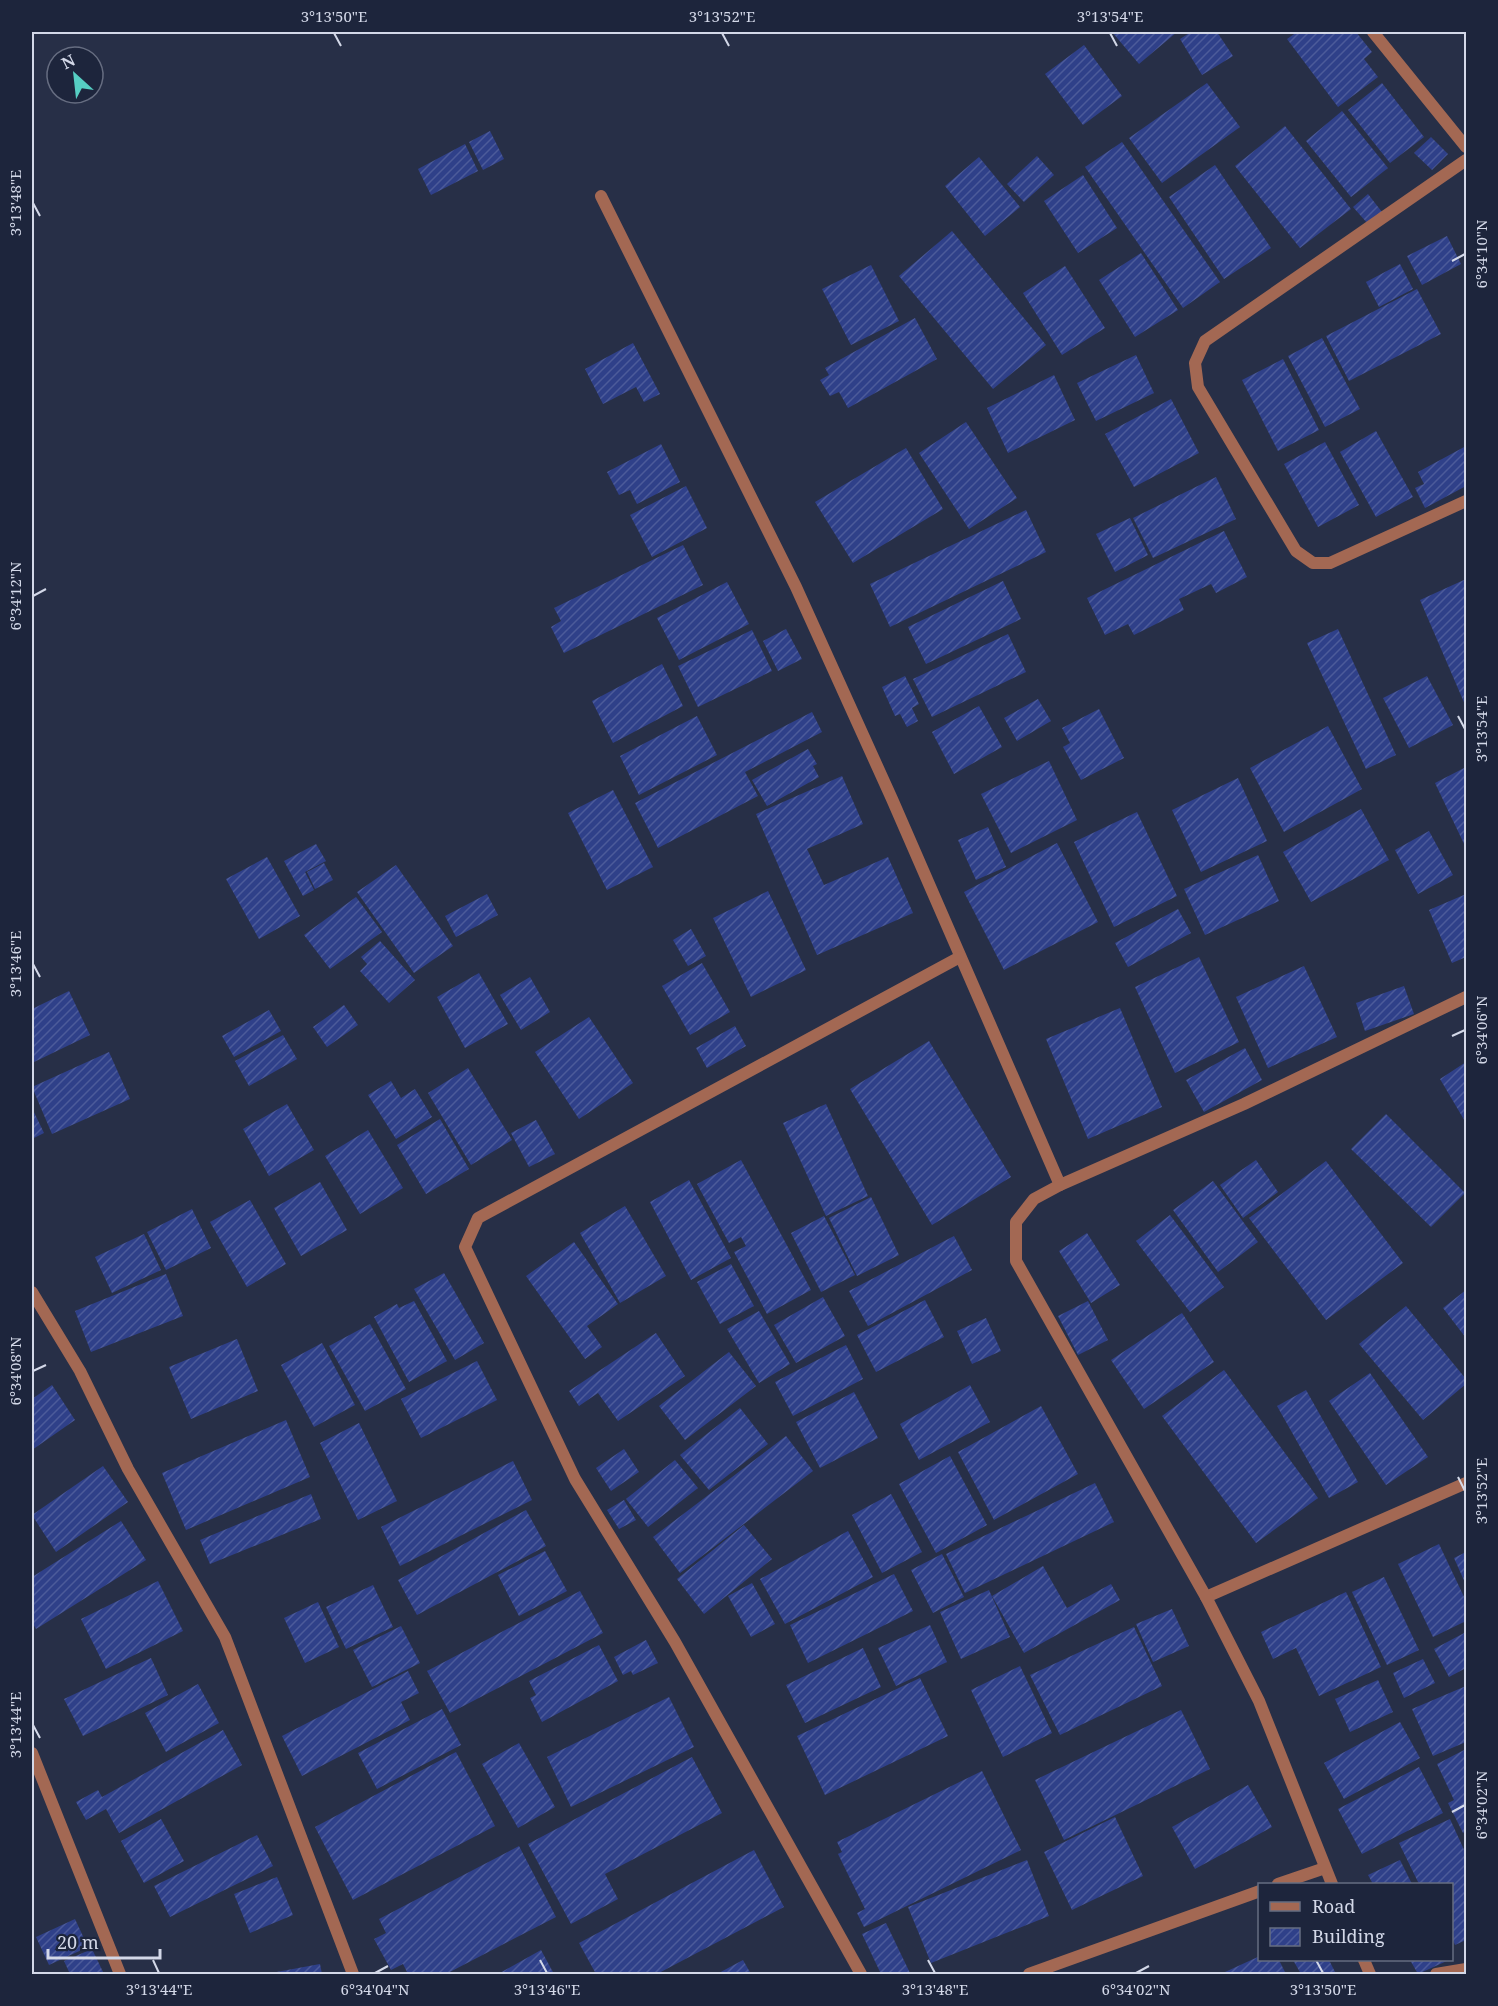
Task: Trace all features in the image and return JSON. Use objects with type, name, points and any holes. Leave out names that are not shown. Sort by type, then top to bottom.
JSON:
[{"type":"street","points":[[1373,32],[1467,147]]},
{"type":"street","points":[[1467,160],[1205,341],[1195,363],[1198,387],[1204,398],[1296,551],[1313,563],[1330,563],[1467,501]]},
{"type":"street","points":[[601,196],[796,587],[1060,1185]]},
{"type":"street","points":[[861,1974],[675,1642],[575,1479],[465,1247],[478,1218],[960,957]]},
{"type":"street","points":[[1332,1883],[1259,1701],[1206,1597],[1016,1261],[1016,1222],[1034,1198],[1060,1185],[1244,1104],[1467,997]]},
{"type":"street","points":[[32,1292],[80,1371],[128,1469],[225,1637],[353,1974]]},
{"type":"street","points":[[1206,1597],[1467,1483]]},
{"type":"street","points":[[32,1753],[120,1974]]},
{"type":"street","points":[[1281,1883],[1325,1868]]},
{"type":"street","points":[[1029,1974],[1258,1892]]},
{"type":"street","points":[[1436,1974],[1467,1969]]},
{"type":"building","points":[[1112,32],[1177,32],[1139,64]]},
{"type":"building","points":[[1191,32],[1217,32],[1233,56],[1202,75],[1180,39]]},
{"type":"building","points":[[1297,32],[1356,32],[1372,52],[1364,59],[1378,77],[1338,107],[1287,39]]},
{"type":"building","points":[[1084,45],[1122,96],[1083,125],[1045,74]]},
{"type":"building","points":[[1207,83],[1240,127],[1162,183],[1129,138]]},
{"type":"building","points":[[1382,83],[1424,137],[1390,163],[1348,110]]},
{"type":"building","points":[[1342,111],[1388,168],[1351,197],[1306,141]]},
{"type":"building","points":[[1285,126],[1351,209],[1300,248],[1235,166]]},
{"type":"building","points":[[490,131],[504,159],[483,170],[469,142]]},
{"type":"building","points":[[1431,137],[1448,154],[1432,170],[1414,153]]},
{"type":"building","points":[[1122,142],[1220,282],[1183,308],[1085,167]]},
{"type":"building","points":[[465,144],[478,171],[431,195],[418,169]]},
{"type":"building","points":[[1037,156],[1054,175],[1024,202],[1007,184]]},
{"type":"building","points":[[979,157],[1020,207],[985,236],[945,186]]},
{"type":"building","points":[[1215,165],[1271,248],[1224,279],[1169,197]]},
{"type":"building","points":[[1083,175],[1117,228],[1078,253],[1044,201]]},
{"type":"building","points":[[1368,194],[1382,212],[1368,224],[1353,207]]},
{"type":"building","points":[[952,231],[1046,345],[993,389],[899,276]]},
{"type":"building","points":[[1447,236],[1461,264],[1422,285],[1407,256]]},
{"type":"building","points":[[1141,253],[1178,310],[1135,337],[1099,280]]},
{"type":"building","points":[[1400,264],[1413,289],[1379,307],[1366,282]]},
{"type":"building","points":[[871,265],[899,321],[851,345],[822,289]]},
{"type":"building","points":[[1065,266],[1105,328],[1062,355],[1023,293]]},
{"type":"building","points":[[1417,289],[1441,334],[1349,381],[1326,336]]},
{"type":"building","points":[[915,318],[937,359],[848,408],[839,392],[830,396],[820,380],[829,375],[825,368]]},
{"type":"building","points":[[1322,338],[1360,409],[1325,427],[1288,356]]},
{"type":"building","points":[[633,343],[660,394],[644,402],[636,387],[603,404],[585,369]]},
{"type":"building","points":[[1136,355],[1154,393],[1096,421],[1077,383]]},
{"type":"building","points":[[1283,359],[1319,430],[1278,451],[1242,380]]},
{"type":"building","points":[[1054,375],[1075,420],[1008,453],[987,408]]},
{"type":"building","points":[[1171,399],[1199,453],[1134,487],[1105,434]]},
{"type":"building","points":[[966,422],[1017,498],[969,529],[919,453]]},
{"type":"building","points":[[1376,431],[1413,497],[1376,517],[1340,452]]},
{"type":"building","points":[[1325,442],[1359,505],[1318,527],[1284,464]]},
{"type":"building","points":[[661,444],[680,482],[637,504],[630,490],[619,495],[607,472]]},
{"type":"building","points":[[1466,446],[1466,486],[1425,508],[1415,488],[1424,484],[1418,472]]},
{"type":"building","points":[[906,448],[943,509],[853,563],[815,502]]},
{"type":"building","points":[[1216,477],[1236,519],[1153,558],[1133,518]]},
{"type":"building","points":[[686,486],[707,528],[652,557],[630,515]]},
{"type":"building","points":[[1026,510],[1046,552],[890,627],[870,584]]},
{"type":"building","points":[[1130,518],[1148,555],[1115,572],[1096,534]]},
{"type":"building","points":[[1224,531],[1247,577],[1216,593],[1211,584],[1179,599],[1184,610],[1134,635],[1128,624],[1105,635],[1087,598]]},
{"type":"building","points":[[683,545],[703,585],[564,653],[551,627],[561,621],[554,608]]},
{"type":"building","points":[[1466,579],[1466,707],[1420,600]]},
{"type":"building","points":[[1003,581],[1021,619],[926,664],[908,627]]},
{"type":"building","points":[[727,582],[749,624],[679,660],[657,618]]},
{"type":"building","points":[[786,629],[802,659],[778,671],[763,641]]},
{"type":"building","points":[[1338,629],[1396,755],[1366,769],[1307,643]]},
{"type":"building","points":[[752,630],[772,671],[698,707],[678,666]]},
{"type":"building","points":[[1008,634],[1026,672],[932,717],[913,679]]},
{"type":"building","points":[[662,664],[683,706],[613,743],[592,701]]},
{"type":"building","points":[[905,676],[919,704],[912,708],[918,721],[907,727],[900,714],[895,716],[882,687]]},
{"type":"building","points":[[1427,676],[1453,725],[1409,748],[1383,698]]},
{"type":"building","points":[[1038,699],[1051,721],[1017,741],[1004,718]]},
{"type":"building","points":[[979,706],[1002,747],[954,774],[932,732]]},
{"type":"building","points":[[1099,709],[1124,758],[1081,780],[1063,747],[1070,743],[1062,728]]},
{"type":"building","points":[[812,712],[822,732],[745,772],[758,796],[658,848],[635,803]]},
{"type":"building","points":[[697,716],[717,755],[639,795],[620,756]]},
{"type":"building","points":[[1328,726],[1362,789],[1284,832],[1250,768]]},
{"type":"building","points":[[808,749],[817,764],[813,766],[819,777],[767,806],[752,780]]},
{"type":"building","points":[[1049,761],[1077,820],[1011,853],[981,794]]},
{"type":"building","points":[[1466,767],[1466,848],[1435,783]]},
{"type":"building","points":[[842,776],[863,824],[807,849],[824,885],[888,857],[913,913],[817,955],[756,814]]},
{"type":"building","points":[[1238,778],[1267,841],[1201,872],[1172,810]]},
{"type":"building","points":[[613,790],[653,867],[607,890],[568,813]]},
{"type":"building","points":[[1361,809],[1389,860],[1311,902],[1283,852]]},
{"type":"building","points":[[1137,812],[1177,896],[1114,927],[1074,842]]},
{"type":"building","points":[[988,827],[1006,867],[976,880],[958,840]]},
{"type":"building","points":[[1429,831],[1453,875],[1418,894],[1395,850]]},
{"type":"building","points":[[1057,843],[1098,922],[1004,970],[964,892]]},
{"type":"building","points":[[316,844],[326,861],[305,872],[314,890],[303,896],[284,861]]},
{"type":"building","points":[[1258,855],[1279,901],[1205,935],[1184,889]]},
{"type":"building","points":[[267,857],[300,916],[259,939],[226,879]]},
{"type":"building","points":[[324,863],[333,880],[315,889],[307,872]]},
{"type":"building","points":[[396,865],[453,946],[414,973],[357,892]]},
{"type":"building","points":[[768,891],[806,970],[751,997],[713,918]]},
{"type":"building","points":[[487,894],[498,915],[456,937],[445,916]]},
{"type":"building","points":[[1466,894],[1466,957],[1452,963],[1429,910]]},
{"type":"building","points":[[356,897],[382,932],[330,969],[304,935]]},
{"type":"building","points":[[1178,909],[1191,933],[1128,967],[1115,943]]},
{"type":"building","points":[[691,929],[706,956],[688,966],[673,940]]},
{"type":"building","points":[[380,941],[415,980],[389,1003],[360,971],[367,964],[361,957]]},
{"type":"building","points":[[1199,957],[1239,1042],[1175,1073],[1135,987]]},
{"type":"building","points":[[702,963],[730,1012],[690,1035],[662,986]]},
{"type":"building","points":[[1304,966],[1337,1037],[1268,1068],[1236,997]]},
{"type":"building","points":[[479,973],[508,1024],[465,1048],[437,997]]},
{"type":"building","points":[[530,977],[550,1012],[521,1030],[500,995]]},
{"type":"building","points":[[1404,986],[1414,1014],[1365,1031],[1356,1003]]},
{"type":"building","points":[[69,991],[90,1035],[32,1063],[32,1009]]},
{"type":"building","points":[[344,1005],[358,1025],[327,1047],[313,1027]]},
{"type":"building","points":[[1120,1008],[1162,1107],[1088,1139],[1046,1039]]},
{"type":"building","points":[[269,1010],[281,1031],[234,1057],[222,1036]]},
{"type":"building","points":[[589,1017],[633,1083],[579,1119],[535,1052]]},
{"type":"building","points":[[735,1026],[746,1046],[707,1068],[696,1048]]},
{"type":"building","points":[[283,1035],[297,1059],[249,1086],[235,1061]]},
{"type":"building","points":[[929,1041],[1011,1177],[932,1225],[850,1089]]},
{"type":"building","points":[[1245,1048],[1262,1080],[1204,1112],[1186,1080]]},
{"type":"building","points":[[109,1052],[130,1099],[52,1134],[32,1087]]},
{"type":"building","points":[[1466,1062],[1466,1123],[1440,1079]]},
{"type":"building","points":[[468,1068],[512,1140],[471,1165],[428,1093]]},
{"type":"building","points":[[391,1081],[401,1098],[415,1089],[432,1117],[396,1139],[368,1095]]},
{"type":"building","points":[[287,1104],[314,1150],[269,1176],[243,1129]]},
{"type":"building","points":[[826,1104],[868,1196],[826,1216],[783,1123]]},
{"type":"building","points":[[32,1108],[44,1133],[32,1139]]},
{"type":"building","points":[[1386,1114],[1465,1193],[1431,1227],[1351,1149]]},
{"type":"building","points":[[440,1119],[469,1169],[426,1194],[397,1145]]},
{"type":"building","points":[[536,1120],[555,1154],[529,1167],[511,1133]]},
{"type":"building","points":[[368,1130],[403,1188],[360,1214],[325,1156]]},
{"type":"building","points":[[741,1160],[811,1290],[767,1314],[734,1252],[746,1246],[741,1237],[729,1243],[697,1184]]},
{"type":"building","points":[[1256,1160],[1278,1192],[1243,1218],[1220,1185]]},
{"type":"building","points":[[1326,1161],[1403,1263],[1326,1320],[1249,1218]]},
{"type":"building","points":[[689,1180],[731,1258],[691,1280],[650,1202]]},
{"type":"building","points":[[1213,1181],[1258,1242],[1218,1272],[1173,1210]]},
{"type":"building","points":[[320,1182],[347,1230],[301,1256],[274,1208]]},
{"type":"building","points":[[871,1197],[899,1255],[857,1276],[829,1218]]},
{"type":"building","points":[[250,1200],[286,1264],[247,1287],[210,1222]]},
{"type":"building","points":[[625,1206],[666,1276],[620,1303],[580,1233]]},
{"type":"building","points":[[192,1209],[211,1248],[166,1270],[147,1232]]},
{"type":"building","points":[[1170,1215],[1224,1287],[1190,1312],[1136,1241]]},
{"type":"building","points":[[824,1216],[855,1275],[821,1292],[791,1233]]},
{"type":"building","points":[[1087,1233],[1120,1285],[1091,1303],[1059,1251]]},
{"type":"building","points":[[144,1234],[161,1270],[112,1293],[95,1257]]},
{"type":"building","points":[[954,1236],[972,1270],[868,1326],[849,1291]]},
{"type":"building","points":[[574,1242],[618,1304],[587,1326],[602,1347],[585,1359],[526,1276]]},
{"type":"building","points":[[731,1264],[754,1306],[720,1324],[697,1282]]},
{"type":"building","points":[[444,1273],[484,1343],[455,1360],[414,1289]]},
{"type":"building","points":[[166,1274],[183,1316],[91,1352],[75,1311]]},
{"type":"building","points":[[1466,1290],[1466,1338],[1443,1308]]},
{"type":"building","points":[[823,1297],[845,1336],[796,1363],[774,1325]]},
{"type":"building","points":[[925,1300],[944,1337],[876,1372],[857,1335]]},
{"type":"building","points":[[414,1301],[447,1361],[409,1382],[374,1317],[397,1304],[399,1308]]},
{"type":"building","points":[[1088,1301],[1108,1340],[1078,1355],[1058,1316]]},
{"type":"building","points":[[1406,1306],[1466,1379],[1466,1384],[1423,1420],[1359,1344]]},
{"type":"building","points":[[759,1311],[790,1364],[759,1383],[727,1329]]},
{"type":"building","points":[[1182,1313],[1214,1362],[1144,1409],[1111,1360]]},
{"type":"building","points":[[986,1318],[1001,1351],[972,1364],[957,1331]]},
{"type":"building","points":[[370,1324],[406,1389],[365,1411],[329,1346]]},
{"type":"building","points":[[656,1333],[685,1376],[618,1421],[598,1393],[579,1406],[569,1391]]},
{"type":"building","points":[[237,1339],[258,1391],[191,1419],[169,1367]]},
{"type":"building","points":[[322,1343],[355,1405],[314,1427],[281,1365]]},
{"type":"building","points":[[846,1345],[863,1379],[793,1416],[775,1382]]},
{"type":"building","points":[[729,1352],[756,1386],[685,1440],[659,1406]]},
{"type":"building","points":[[477,1361],[497,1400],[421,1438],[401,1399]]},
{"type":"building","points":[[1224,1370],[1318,1498],[1256,1543],[1162,1416]]},
{"type":"building","points":[[1370,1373],[1428,1457],[1386,1485],[1329,1401]]},
{"type":"building","points":[[52,1385],[75,1420],[32,1450],[32,1399]]},
{"type":"building","points":[[970,1385],[990,1422],[919,1460],[900,1424]]},
{"type":"building","points":[[1306,1390],[1358,1482],[1329,1498],[1277,1406]]},
{"type":"building","points":[[854,1392],[878,1438],[820,1468],[796,1422]]},
{"type":"building","points":[[1041,1406],[1078,1474],[994,1520],[958,1452]]},
{"type":"building","points":[[740,1408],[768,1444],[709,1490],[680,1455]]},
{"type":"building","points":[[286,1420],[310,1477],[186,1530],[162,1473]]},
{"type":"building","points":[[359,1423],[397,1501],[358,1520],[320,1443]]},
{"type":"building","points":[[786,1436],[813,1471],[680,1573],[653,1537]]},
{"type":"building","points":[[624,1449],[639,1472],[611,1491],[596,1468]]},
{"type":"building","points":[[950,1456],[987,1525],[936,1553],[899,1484]]},
{"type":"building","points":[[675,1460],[698,1488],[648,1527],[626,1499]]},
{"type":"building","points":[[513,1461],[532,1500],[400,1566],[381,1527]]},
{"type":"building","points":[[103,1466],[128,1502],[56,1552],[32,1515]]},
{"type":"building","points":[[1095,1483],[1114,1522],[965,1593],[946,1554]]},
{"type":"building","points":[[311,1494],[321,1519],[210,1564],[200,1540]]},
{"type":"building","points":[[891,1494],[922,1552],[882,1573],[852,1515]]},
{"type":"building","points":[[624,1500],[636,1520],[619,1529],[607,1510]]},
{"type":"building","points":[[526,1510],[546,1546],[417,1615],[398,1580]]},
{"type":"building","points":[[121,1521],[146,1560],[36,1629],[32,1622],[32,1577]]},
{"type":"building","points":[[744,1525],[772,1559],[704,1614],[677,1579]]},
{"type":"building","points":[[848,1531],[873,1577],[785,1624],[760,1579]]},
{"type":"building","points":[[1439,1544],[1466,1601],[1466,1621],[1433,1637],[1398,1564]]},
{"type":"building","points":[[545,1551],[567,1591],[519,1616],[498,1575]]},
{"type":"building","points":[[1466,1552],[1466,1585],[1454,1558]]},
{"type":"building","points":[[942,1554],[964,1597],[933,1613],[911,1570]]},
{"type":"building","points":[[1043,1566],[1067,1608],[1111,1584],[1120,1600],[1024,1653],[992,1596]]},
{"type":"building","points":[[894,1574],[913,1611],[808,1663],[790,1625]]},
{"type":"building","points":[[1384,1577],[1419,1650],[1387,1665],[1352,1592]]},
{"type":"building","points":[[158,1581],[183,1631],[106,1669],[81,1619]]},
{"type":"building","points":[[752,1583],[775,1624],[751,1637],[728,1596]]},
{"type":"building","points":[[373,1585],[393,1627],[346,1649],[326,1607]]},
{"type":"building","points":[[989,1590],[1010,1637],[961,1659],[940,1612]]},
{"type":"building","points":[[580,1591],[603,1633],[450,1713],[427,1671]]},
{"type":"building","points":[[1346,1592],[1381,1667],[1319,1696],[1296,1648],[1273,1659],[1261,1632]]},
{"type":"building","points":[[318,1602],[339,1647],[305,1663],[284,1618]]},
{"type":"building","points":[[1172,1609],[1189,1646],[1153,1662],[1136,1624]]},
{"type":"building","points":[[930,1625],[947,1662],[896,1686],[878,1648]]},
{"type":"building","points":[[401,1626],[420,1663],[372,1687],[353,1650]]},
{"type":"building","points":[[1134,1627],[1162,1686],[1060,1735],[1030,1675]]},
{"type":"building","points":[[1466,1632],[1466,1668],[1449,1677],[1434,1649]]},
{"type":"building","points":[[646,1640],[658,1663],[633,1675],[631,1671],[623,1675],[614,1657]]},
{"type":"building","points":[[599,1645],[618,1681],[542,1722],[530,1698],[536,1695],[529,1681]]},
{"type":"building","points":[[863,1648],[881,1687],[805,1723],[786,1685]]},
{"type":"building","points":[[151,1658],[168,1695],[83,1736],[64,1699]]},
{"type":"building","points":[[1423,1659],[1435,1683],[1404,1698],[1393,1673]]},
{"type":"building","points":[[1020,1666],[1052,1733],[1003,1757],[971,1690]]},
{"type":"building","points":[[408,1671],[419,1693],[401,1702],[410,1720],[302,1776],[282,1736]]},
{"type":"building","points":[[920,1678],[948,1736],[825,1795],[797,1736]]},
{"type":"building","points":[[1378,1680],[1393,1712],[1350,1732],[1335,1699]]},
{"type":"building","points":[[198,1684],[219,1723],[166,1752],[145,1713]]},
{"type":"building","points":[[1466,1686],[1466,1742],[1433,1756],[1412,1709]]},
{"type":"building","points":[[669,1697],[694,1747],[571,1807],[547,1757]]},
{"type":"building","points":[[442,1709],[461,1745],[377,1789],[358,1753]]},
{"type":"building","points":[[1181,1710],[1210,1769],[1064,1840],[1035,1780]]},
{"type":"building","points":[[1400,1722],[1420,1758],[1344,1799],[1324,1763]]},
{"type":"building","points":[[223,1730],[242,1765],[119,1833],[106,1809],[86,1820],[76,1802],[98,1790],[102,1797]]},
{"type":"building","points":[[519,1743],[555,1807],[518,1828],[482,1764]]},
{"type":"building","points":[[1466,1749],[1466,1831],[1463,1833],[1448,1803],[1454,1800],[1437,1764]]},
{"type":"building","points":[[456,1752],[495,1826],[353,1900],[315,1827]]},
{"type":"building","points":[[692,1757],[722,1813],[605,1874],[618,1899],[571,1924],[528,1844]]},
{"type":"building","points":[[1419,1767],[1443,1813],[1362,1854],[1338,1809]]},
{"type":"building","points":[[982,1771],[1021,1850],[864,1927],[857,1913],[865,1909],[838,1854],[842,1852],[837,1842]]},
{"type":"building","points":[[1248,1785],[1272,1827],[1195,1869],[1172,1827]]},
{"type":"building","points":[[1115,1817],[1143,1876],[1072,1910],[1044,1852]]},
{"type":"building","points":[[161,1819],[184,1861],[144,1883],[121,1841]]},
{"type":"building","points":[[1450,1819],[1466,1854],[1466,1940],[1455,1945],[1453,1940],[1453,1883],[1419,1883],[1399,1843]]},
{"type":"building","points":[[257,1835],[273,1866],[170,1917],[154,1886]]},
{"type":"building","points":[[519,1846],[556,1917],[446,1974],[408,1974],[403,1964],[391,1970],[374,1939],[386,1933],[379,1919]]},
{"type":"building","points":[[754,1850],[784,1907],[657,1974],[596,1974],[579,1943]]},
{"type":"building","points":[[1027,1860],[1049,1916],[931,1963],[908,1907]]},
{"type":"building","points":[[1400,1860],[1412,1883],[1372,1883],[1368,1875]]},
{"type":"building","points":[[277,1877],[293,1915],[250,1933],[234,1894]]},
{"type":"building","points":[[75,1919],[88,1947],[49,1965],[36,1937]]},
{"type":"building","points":[[886,1923],[910,1973],[881,1974],[862,1934]]},
{"type":"building","points":[[92,1949],[104,1974],[70,1974],[64,1961]]},
{"type":"building","points":[[541,1950],[554,1974],[498,1974]]},
{"type":"building","points":[[1258,1957],[1258,1961],[1280,1961],[1286,1974],[1226,1974],[1225,1972]]},
{"type":"building","points":[[743,1960],[751,1974],[717,1974]]},
{"type":"building","points":[[1294,1961],[1330,1961],[1336,1974],[1301,1974]]},
{"type":"building","points":[[1411,1961],[1447,1961],[1418,1974]]},
{"type":"building","points":[[320,1964],[322,1974],[271,1974],[271,1973]]}]
